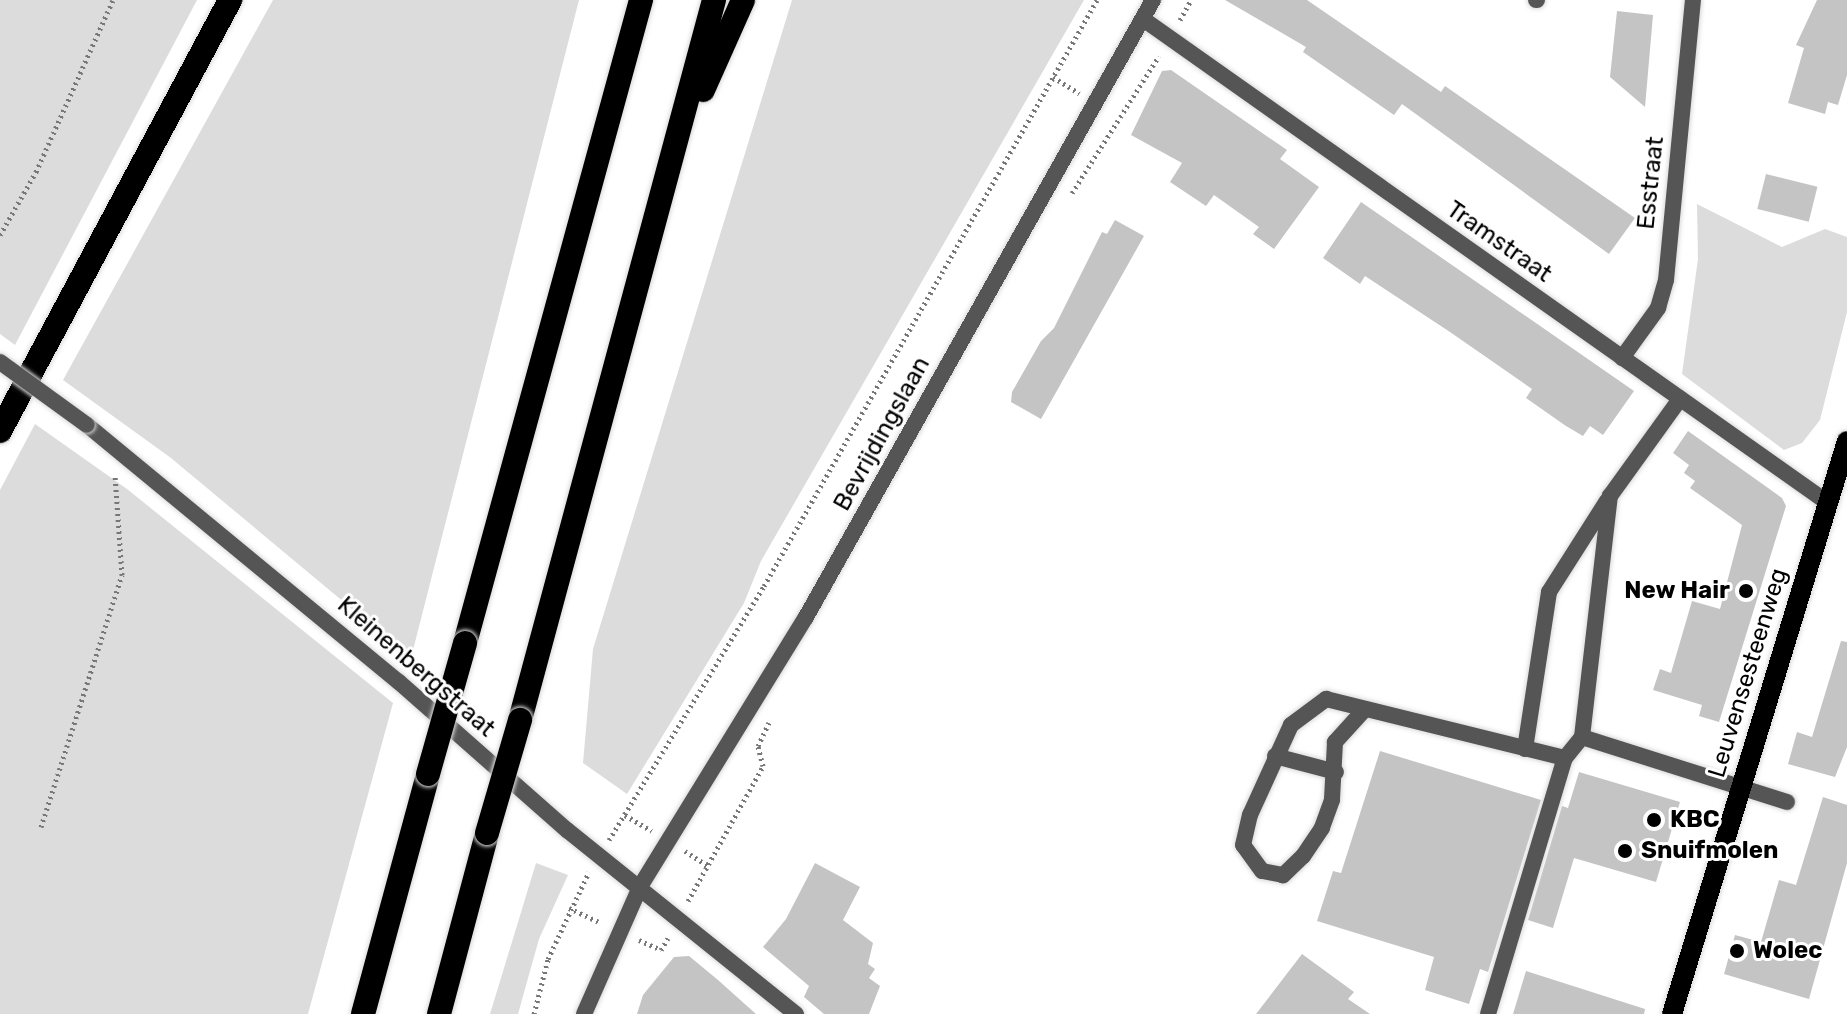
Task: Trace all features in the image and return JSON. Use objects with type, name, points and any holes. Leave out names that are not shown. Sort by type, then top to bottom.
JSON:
[{"type":"highway","points":[[0,430],[230,0]]},
{"type":"highway","points":[[363,1014],[641,0]]},
{"type":"highway","points":[[439,1014],[714,0]]},
{"type":"highway","points":[[672,158],[743,0]]},
{"type":"main road","name":"Leuvensesteenweg","points":[[1672,1014],[1847,441]]},
{"type":"street","name":"Bevrijdingslaan","points":[[584,1014],[641,885],[806,617],[1153,0]]},
{"type":"street","name":"Esstraat","points":[[1622,358],[1658,308],[1666,280],[1693,0]]},
{"type":"street","name":"Tramstraat","points":[[1143,19],[1828,503]]},
{"type":"street","name":"Kleinenbergstraat","points":[[0,362],[87,425],[600,855],[641,885],[796,1014]]},
{"type":"street","points":[[1525,749],[1549,592],[1610,496],[1680,399]]},
{"type":"street","points":[[1488,1014],[1565,758],[1582,737],[1610,496]]},
{"type":"street","points":[[1365,709],[1335,742],[1336,772],[1322,828],[1303,856],[1283,875],[1272,875],[1252,861],[1243,845],[1275,756],[1291,725],[1326,699],[1565,758]]},
{"type":"street","points":[[1582,737],[1741,784],[1787,802]]},
{"type":"street","points":[[1275,756],[1336,772]]},
{"type":"path","points":[[0,235],[36,172],[113,0]]},
{"type":"path","points":[[534,1014],[568,910],[764,586],[1097,0]]},
{"type":"path","points":[[41,827],[122,575],[116,470]]},
{"type":"shaded area","points":[[0,0],[197,0],[15,345],[0,334]]},
{"type":"shaded area","points":[[273,0],[579,0],[411,658],[171,458],[63,380]]},
{"type":"shaded area","points":[[792,0],[1084,0],[761,561],[744,603],[627,794],[583,763],[593,649]]},
{"type":"shaded area","points":[[1697,204],[1782,247],[1825,229],[1847,237],[1847,312],[1820,420],[1802,443],[1784,450],[1682,374],[1698,259]]},
{"type":"shaded area","points":[[35,424],[127,489],[393,703],[308,1014],[0,1014],[0,490]]},
{"type":"shaded area","points":[[536,863],[568,875],[539,939],[518,1014],[490,1014]]},
{"type":"building","points":[[1225,0],[1307,0],[1441,92],[1445,86],[1635,218],[1609,254],[1402,104],[1394,115],[1303,52],[1306,47]]},
{"type":"building","points":[[1817,0],[1847,0],[1847,75],[1838,105],[1828,102],[1825,114],[1788,103],[1804,48],[1796,45]]},
{"type":"building","points":[[1617,11],[1653,15],[1645,107],[1610,77]]},
{"type":"building","points":[[1171,70],[1287,150],[1280,159],[1319,187],[1274,249],[1253,234],[1259,227],[1214,195],[1206,206],[1170,182],[1182,163],[1131,135],[1162,71]]},
{"type":"building","points":[[1766,174],[1817,187],[1809,222],[1757,209]]},
{"type":"building","points":[[1361,202],[1634,391],[1603,435],[1590,426],[1583,436],[1566,426],[1526,398],[1532,389],[1450,332],[1365,276],[1360,284],[1323,258]]},
{"type":"building","points":[[1115,220],[1144,236],[1041,419],[1011,402],[1012,392],[1041,341],[1054,328],[1102,232],[1107,234]]},
{"type":"building","points":[[1688,431],[1782,498],[1786,506],[1719,722],[1699,716],[1702,705],[1653,690],[1660,669],[1671,673],[1692,601],[1720,609],[1742,525],[1690,488],[1695,481],[1684,473],[1689,465],[1673,453]]},
{"type":"building","points":[[1841,641],[1847,642],[1847,747],[1835,777],[1788,764],[1797,732],[1812,737]]},
{"type":"building","points":[[1380,751],[1541,800],[1488,972],[1480,969],[1469,1004],[1425,990],[1434,957],[1317,921],[1333,871],[1341,873]]},
{"type":"building","points":[[1579,772],[1680,802],[1656,882],[1574,858],[1553,928],[1528,920],[1562,806],[1568,808]]},
{"type":"building","points":[[1823,797],[1847,805],[1847,863],[1809,999],[1724,974],[1735,935],[1761,942],[1779,880],[1796,885]]},
{"type":"building","points":[[815,863],[860,887],[843,920],[873,943],[868,964],[875,969],[869,978],[880,986],[869,1014],[824,1014],[804,997],[809,986],[763,947],[786,919]]},
{"type":"building","points":[[1302,954],[1354,992],[1348,999],[1370,1014],[1256,1014]]},
{"type":"building","points":[[689,956],[756,1014],[637,1014],[643,995],[674,957]]},
{"type":"building","points":[[1526,971],[1645,1009],[1644,1014],[1513,1014]]},
{"type":"place","name":"New Hair","points":[[1746,591]]},
{"type":"place","name":"KBC","points":[[1654,820]]},
{"type":"place","name":"Snuifmolen","points":[[1625,851]]},
{"type":"place","name":"Wolec","points":[[1737,951]]}]
